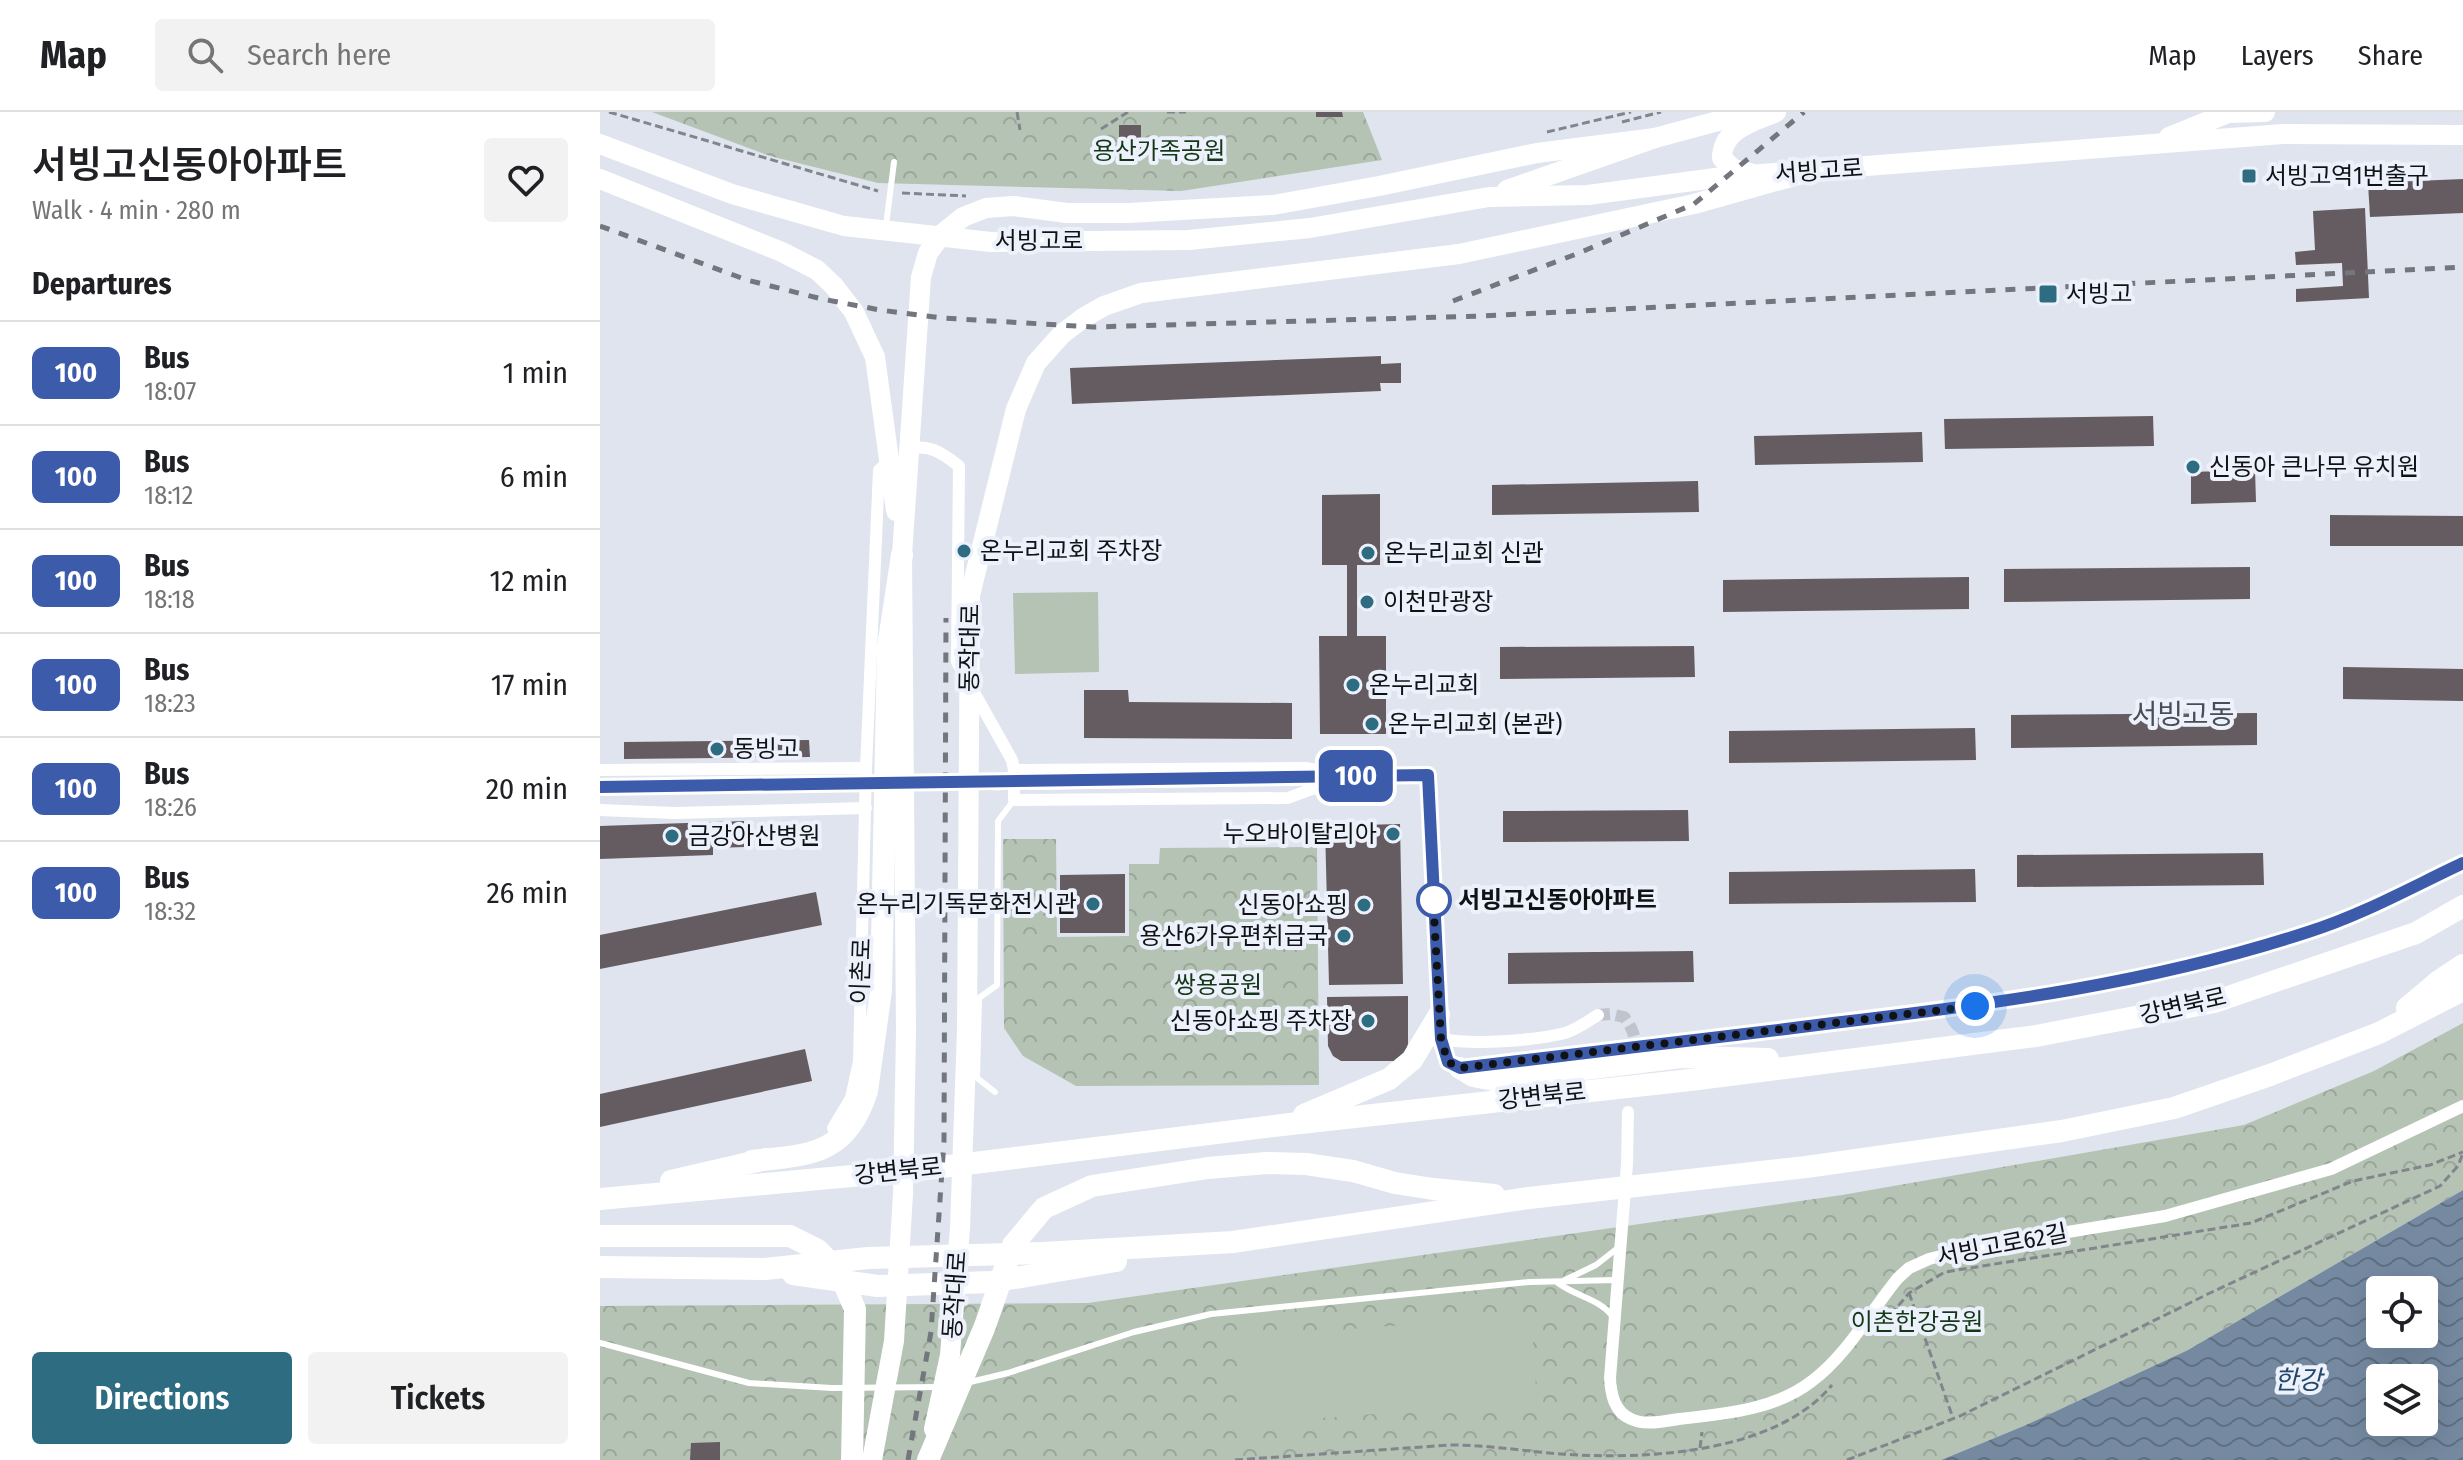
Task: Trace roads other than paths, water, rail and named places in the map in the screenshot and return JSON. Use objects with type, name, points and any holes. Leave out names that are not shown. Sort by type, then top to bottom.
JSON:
[{"type":"highway","points":[[752,1161],[804,1156],[831,1145],[849,1128],[862,1107],[867,1091],[881,991],[888,647],[902,555]]},
{"type":"highway","name":"강변북로","points":[[600,1199],[917,1170],[2036,1036],[2214,1002],[2416,933],[2463,906]]},
{"type":"highway","points":[[2379,1033],[2439,981],[2463,965]]},
{"type":"highway","points":[[600,1267],[765,1269],[868,1258],[1043,1253],[1233,1242],[1529,1198],[1806,1167],[2062,1131],[2174,1108],[2270,1075],[2379,1033],[2463,990]]},
{"type":"highway","points":[[1282,1125],[1389,1079],[1412,1060],[1439,1015]]},
{"type":"highway","points":[[1460,1068],[1473,1076],[1494,1080],[1682,1057],[1849,1060]]},
{"type":"highway","points":[[600,1199],[777,1157],[811,1145],[833,1128]]},
{"type":"highway","points":[[928,1460],[985,1326],[1013,1245],[1044,1208],[1092,1186],[1208,1168],[1266,1163],[1306,1164],[1433,1189],[1529,1198]]},
{"type":"highway","points":[[600,1236],[790,1236],[818,1250],[839,1272],[855,1309],[852,1460]]},
{"type":"main road","name":"서빙고로","points":[[1489,197],[1655,138],[1751,112]]},
{"type":"main road","points":[[1757,175],[1733,169],[1722,158],[1722,145],[1734,131],[1776,112]]},
{"type":"main road","name":"서빙고로","points":[[2150,144],[2228,113],[2265,112]]},
{"type":"main road","name":"서빙고로","points":[[600,144],[748,198],[844,226],[991,242],[1189,240],[1310,228],[1489,197],[1588,195],[1757,175],[2283,134],[2463,135]]},
{"type":"main road","points":[[872,1460],[894,1341],[903,1194],[906,1031],[902,555],[921,277],[928,253],[949,227],[972,212],[1003,206],[1067,213],[1128,213],[1273,205],[1537,153],[1655,138]]},
{"type":"main road","name":"동작대로","points":[[928,1460],[950,1355],[960,1228],[967,1030],[970,595],[1014,415],[1036,363],[1068,329],[1093,311],[1130,296],[1158,290],[1459,254],[1694,204],[1805,173]]},
{"type":"main road","points":[[600,179],[782,252],[825,276],[842,296],[858,319],[876,362],[902,555]]},
{"type":"street","name":"이촌로","points":[[833,1128],[851,1098],[859,1061],[866,768],[879,470],[897,454],[919,446],[940,452],[959,466],[957,662],[1012,760],[1014,770]]},
{"type":"street","points":[[600,770],[866,768]]},
{"type":"street","points":[[1306,768],[1347,776],[1288,798],[1014,800],[1014,770],[1306,768]]},
{"type":"street","points":[[1031,782],[1428,775],[1441,1039],[1448,1062],[1460,1068],[2007,1002],[2117,983],[2213,961],[2310,932],[2363,911],[2463,863]]},
{"type":"street","points":[[600,787],[833,784]]},
{"type":"street","points":[[600,810],[675,813],[866,808]]},
{"type":"street","points":[[1441,1039],[1488,1042],[1567,1033],[1598,1015]]},
{"type":"street","name":"서빙고로62길","points":[[1628,1112],[1611,1393],[1622,1413],[1632,1420],[1647,1422],[1737,1412],[1779,1399],[1813,1381],[1838,1356],[1902,1274],[1929,1259],[1976,1247],[2165,1216],[2331,1169],[2463,1106]]},
{"type":"lane","points":[[886,230],[894,162]]},
{"type":"lane","points":[[995,1092],[977,1078],[979,998],[997,985],[998,821],[1014,800]]},
{"type":"lane","points":[[1558,1283],[1596,1265],[1620,1240]]},
{"type":"lane","points":[[600,1343],[749,1383],[832,1388],[926,1388],[981,1381],[1134,1332],[1211,1314],[1529,1282],[1617,1280]]},
{"type":"lane","points":[[1558,1283],[1572,1294],[1604,1305],[1615,1320]]},
{"type":"water","name":"한강","points":[[2463,1190],[2463,1460],[1941,1460],[2026,1425],[2188,1350]]},
{"type":"tunnel","points":[[833,784],[1031,782]]},
{"type":"tunnel","points":[[1598,1015],[1624,1017],[1634,1036],[1635,1057]]},
{"type":"railway","points":[[1453,301],[1579,253],[1694,204],[1804,112]]},
{"type":"railway","points":[[600,226],[747,280],[822,299],[942,318],[1093,327],[1482,316],[2463,267]]},
{"type":"railway","points":[[908,1460],[931,1332],[944,1141],[946,618]]},
{"type":"place","name":"서빙고역1번출구","points":[[2249,176]]},
{"type":"place","name":"서빙고","points":[[2048,294]]},
{"type":"place","name":"신동아 큰나무 유치원","points":[[2193,467]]},
{"type":"place","name":"온누리교회 주차장","points":[[964,551]]},
{"type":"place","name":"온누리교회 신관","points":[[1368,553]]},
{"type":"place","name":"이천만광장","points":[[1367,602]]},
{"type":"place","name":"온누리교회","points":[[1353,685]]},
{"type":"place","name":"온누리교회 (본관)","points":[[1372,724]]},
{"type":"place","name":"동빙고","points":[[717,749]]},
{"type":"place","name":"누오바이탈리아","points":[[1393,834]]},
{"type":"place","name":"금강아산병원","points":[[672,836]]},
{"type":"place","name":"서빙고신동아아파트","points":[[1434,900]]},
{"type":"place","name":"온누리기독문화전시관","points":[[1093,904]]},
{"type":"place","name":"신동아쇼핑","points":[[1364,905]]},
{"type":"place","name":"용산6가우편취급국","points":[[1344,936]]},
{"type":"place","name":"신동아쇼핑 주차장","points":[[1368,1021]]},
{"type":"district","name":"서빙고동","points":[[2183,714]]},
{"type":"park label","name":"용산가족공원","points":[[1159,151]]},
{"type":"park label","name":"쌍용공원","points":[[1218,985]]},
{"type":"park label","name":"이촌한강공원","points":[[1917,1322]]}]
